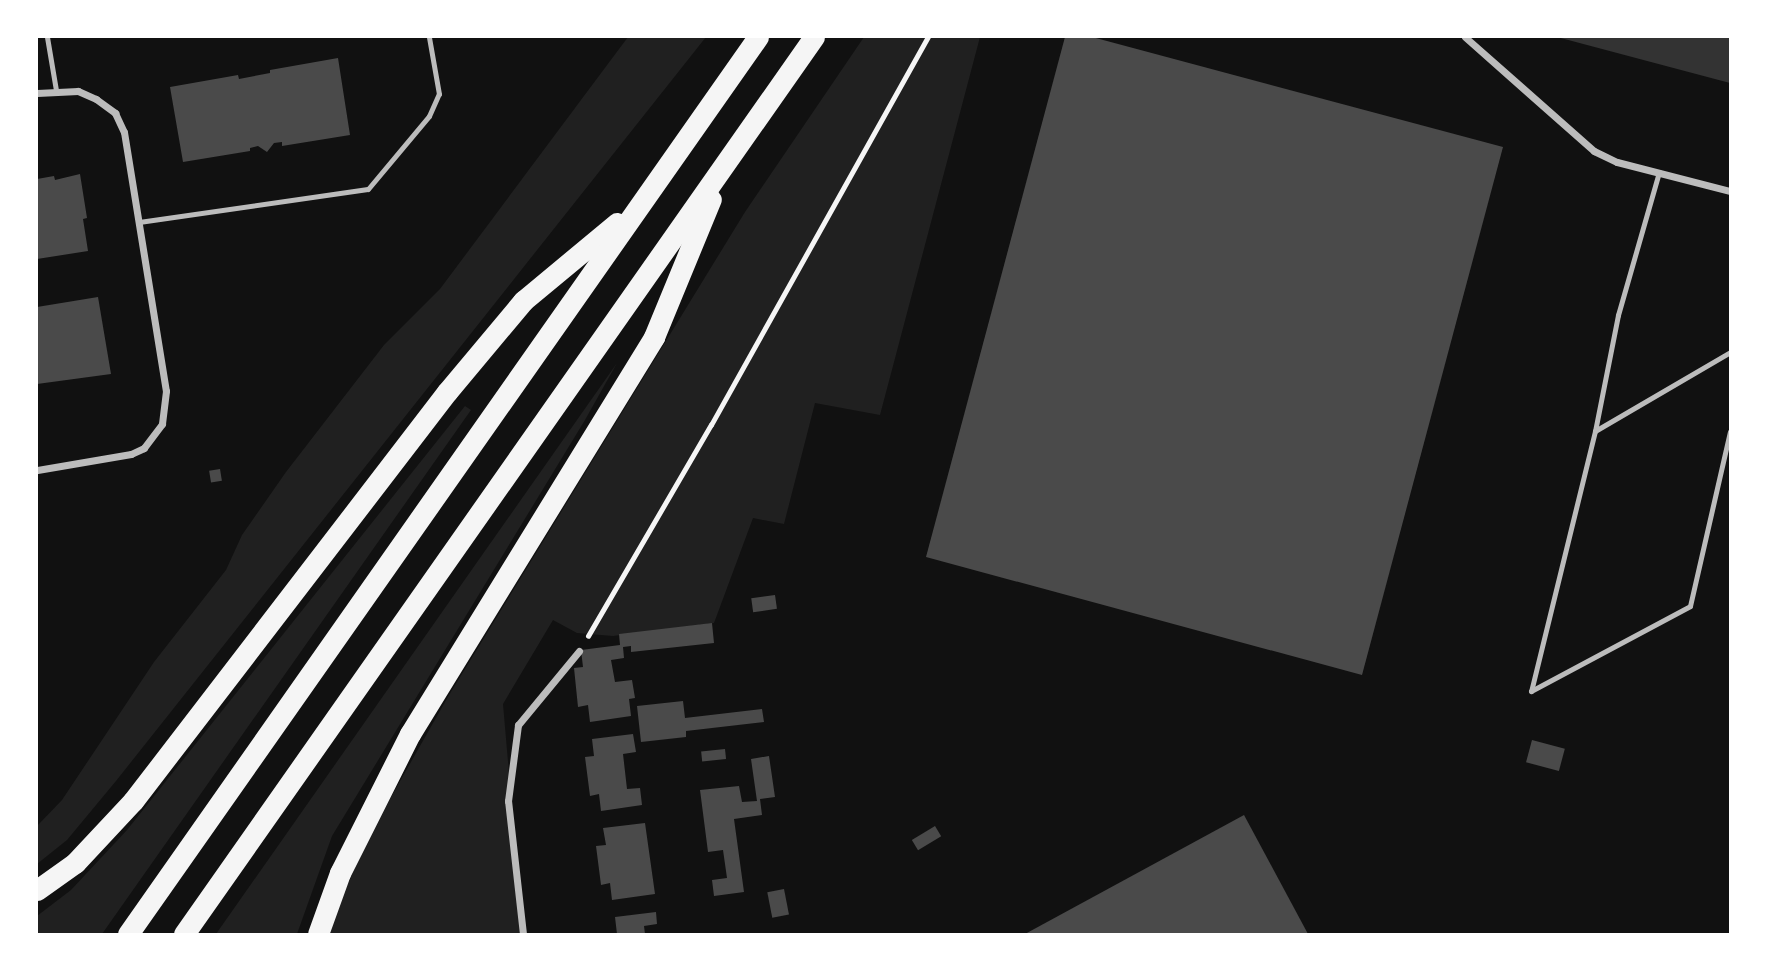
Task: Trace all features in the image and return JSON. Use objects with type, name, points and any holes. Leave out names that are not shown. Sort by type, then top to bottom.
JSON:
[{"type":"highway","points":[[128,934],[758,37]]},
{"type":"highway","points":[[184,934],[814,37]]},
{"type":"highway","points":[[318,934],[340,873],[410,734],[654,337],[726,161]]},
{"type":"highway","points":[[37,890],[75,863],[133,801],[447,392],[523,301],[638,206]]},
{"type":"street","points":[[1465,37],[1594,151],[1617,162],[1730,191]]},
{"type":"street","points":[[37,93],[78,91],[96,99],[115,113],[124,132],[166,391],[162,424],[144,448],[131,454],[37,470]]},
{"type":"street","points":[[523,934],[508,801],[518,725],[579,651]]},
{"type":"lane","points":[[47,37],[56,90]]},
{"type":"lane","points":[[139,222],[368,189],[429,116],[439,94],[429,37]]},
{"type":"lane","points":[[1659,172],[1618,315],[1595,431],[1531,691],[1690,606],[1730,432]]},
{"type":"lane","points":[[1595,431],[1730,352]]},
{"type":"path","points":[[579,651],[711,425],[928,37]]},
{"type":"shaded area","points":[[628,37],[706,37],[116,781],[67,840],[37,864],[37,826],[62,800],[154,662],[226,570],[242,535],[286,472],[384,345],[440,289]]},
{"type":"shaded area","points":[[864,37],[980,37],[880,415],[815,403],[784,524],[753,518],[714,623],[613,636],[577,633],[553,620],[503,704],[523,934],[330,934],[337,907],[374,827],[449,695],[745,212]]},
{"type":"shaded area","points":[[1557,37],[1730,37],[1730,83],[1666,66]]},
{"type":"shaded area","points":[[617,363],[332,836],[297,934],[216,934]]},
{"type":"shaded area","points":[[465,406],[471,410],[102,934],[37,934],[37,916],[71,890],[127,830]]},
{"type":"building","points":[[1065,37],[1092,37],[1503,147],[1362,675],[926,557]]},
{"type":"building","points":[[338,58],[350,135],[282,146],[282,142],[274,143],[267,152],[258,146],[250,148],[250,151],[183,162],[170,87],[238,75],[239,79],[270,73],[270,70]]},
{"type":"building","points":[[80,174],[87,218],[83,219],[88,251],[37,259],[37,179],[54,176],[55,180]]},
{"type":"building","points":[[98,297],[111,374],[37,384],[37,307]]},
{"type":"building","points":[[220,469],[222,481],[211,483],[209,471]]},
{"type":"building","points":[[775,595],[777,609],[753,612],[751,598]]},
{"type":"building","points":[[712,623],[714,643],[631,652],[631,646],[623,647],[624,658],[611,660],[615,682],[632,680],[635,698],[629,699],[631,716],[590,722],[588,705],[578,707],[574,668],[583,667],[581,650],[620,645],[619,634]]},
{"type":"building","points":[[683,701],[685,718],[762,709],[764,722],[686,731],[686,737],[641,742],[637,706]]},
{"type":"building","points":[[633,734],[636,752],[623,754],[627,789],[640,788],[642,805],[601,811],[599,794],[590,796],[585,757],[594,756],[592,739]]},
{"type":"building","points":[[1532,740],[1565,749],[1559,771],[1526,762]]},
{"type":"building","points":[[725,749],[726,759],[702,761],[701,752]]},
{"type":"building","points":[[769,756],[775,797],[760,799],[762,815],[734,819],[744,892],[714,896],[712,880],[727,878],[723,850],[708,852],[700,790],[739,786],[742,802],[757,801],[751,759]]},
{"type":"building","points":[[1244,815],[1308,934],[1025,934]]},
{"type":"building","points":[[645,823],[655,894],[612,900],[610,883],[601,885],[596,846],[606,845],[603,828]]},
{"type":"building","points":[[935,826],[941,836],[918,850],[912,840]]},
{"type":"building","points":[[784,889],[789,915],[772,918],[767,892]]},
{"type":"building","points":[[656,912],[657,924],[644,926],[645,934],[617,934],[615,917]]}]
